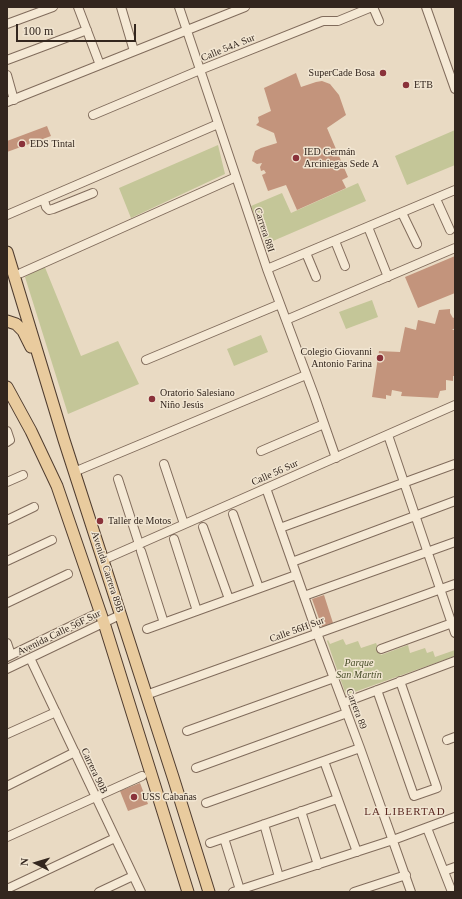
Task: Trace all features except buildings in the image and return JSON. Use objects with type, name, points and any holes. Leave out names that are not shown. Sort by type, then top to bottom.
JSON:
[{"type":"main road","name":"Avenida Carrera 89B","points":[[7,252],[74,472],[209,892]]},
{"type":"main road","points":[[7,322],[16,324],[23,331],[46,380]]},
{"type":"main road","name":"Avenida Carrera 89B","points":[[8,388],[31,431],[57,486],[102,618],[188,892]]},
{"type":"street","points":[[7,24],[53,7]]},
{"type":"street","points":[[78,7],[100,65]]},
{"type":"street","points":[[121,7],[134,52]]},
{"type":"street","name":"Carrera 88I","points":[[179,7],[267,270],[336,458]]},
{"type":"street","points":[[7,74],[10,101],[246,7]]},
{"type":"street","points":[[373,7],[378,21]]},
{"type":"street","name":"Calle 54A Sur","points":[[93,115],[200,70],[324,21],[338,21],[373,7]]},
{"type":"street","points":[[426,7],[454,84]]},
{"type":"street","points":[[7,60],[87,30]]},
{"type":"street","points":[[7,216],[218,124]]},
{"type":"street","points":[[21,273],[236,177]]},
{"type":"street","points":[[267,270],[455,190]]},
{"type":"street","points":[[44,200],[46,207],[50,210],[93,193]]},
{"type":"street","points":[[436,198],[450,230]]},
{"type":"street","points":[[402,213],[417,244]]},
{"type":"street","points":[[368,227],[388,277]]},
{"type":"street","points":[[336,241],[345,266]]},
{"type":"street","points":[[286,320],[455,248]]},
{"type":"street","points":[[306,253],[316,277]]},
{"type":"street","points":[[146,360],[280,304]]},
{"type":"street","points":[[74,472],[306,375]]},
{"type":"street","name":"Calle 56 Sur","points":[[103,560],[140,548],[184,524],[455,405]]},
{"type":"street","points":[[261,451],[324,424]]},
{"type":"street","points":[[7,431],[9,441]]},
{"type":"street","points":[[388,435],[440,589],[453,622],[455,633]]},
{"type":"street","points":[[164,464],[184,524]]},
{"type":"street","points":[[280,528],[455,464]]},
{"type":"street","points":[[7,482],[23,475]]},
{"type":"street","points":[[118,479],[164,623]]},
{"type":"street","name":"Carrera 89","points":[[266,488],[296,575],[412,892]]},
{"type":"street","points":[[292,562],[455,501]]},
{"type":"street","points":[[7,520],[34,507]]},
{"type":"street","points":[[233,514],[259,588]]},
{"type":"street","points":[[203,527],[230,599]]},
{"type":"street","points":[[174,539],[198,611]]},
{"type":"street","points":[[7,561],[52,540]]},
{"type":"street","points":[[304,596],[455,542]]},
{"type":"street","points":[[7,602],[68,574]]},
{"type":"street","points":[[147,629],[296,575]]},
{"type":"street","name":"Calle 56H Sur","points":[[146,695],[455,584]]},
{"type":"street","name":"Avenida Calle 56F Sur","points":[[9,656],[102,618],[120,615]]},
{"type":"street","name":"Avenida Calle 56F Sur","points":[[7,669],[102,618]]},
{"type":"street","points":[[382,649],[453,622]]},
{"type":"street","points":[[7,643],[9,656]]},
{"type":"street","name":"Carrera 90B","points":[[30,658],[141,892]]},
{"type":"street","points":[[343,703],[455,661]]},
{"type":"street","points":[[187,731],[334,678]]},
{"type":"street","points":[[377,690],[414,796],[437,788],[400,681]]},
{"type":"street","points":[[7,734],[56,712]]},
{"type":"street","points":[[196,768],[347,713]]},
{"type":"street","points":[[206,803],[360,748]]},
{"type":"street","points":[[7,786],[75,752]]},
{"type":"street","points":[[324,761],[356,852]]},
{"type":"street","points":[[7,837],[142,776]]},
{"type":"street","points":[[210,843],[338,799]]},
{"type":"street","points":[[301,812],[318,865]]},
{"type":"street","points":[[224,838],[237,891],[393,840],[455,817]]},
{"type":"street","points":[[264,824],[279,877]]},
{"type":"street","points":[[426,828],[452,892]]},
{"type":"street","points":[[9,888],[115,838]]},
{"type":"street","points":[[444,871],[455,867]]},
{"type":"street","points":[[99,892],[133,876]]},
{"type":"street","points":[[354,892],[406,876]]},
{"type":"green space","points":[[455,130],[455,165],[407,185],[395,156]]},
{"type":"green space","points":[[218,145],[225,174],[131,218],[119,188]]},
{"type":"green space","points":[[358,183],[366,201],[266,244],[251,206],[282,193],[291,213]]},
{"type":"green space","points":[[44,265],[81,356],[118,341],[139,384],[68,414],[25,277]]},
{"type":"green space","points":[[372,300],[378,317],[346,329],[339,312]]},
{"type":"green space","points":[[261,335],[268,352],[234,366],[227,349]]},
{"type":"green space","name":"Parque San Martín","points":[[343,639],[346,645],[358,641],[361,648],[376,643],[381,655],[408,645],[410,653],[425,648],[427,653],[433,651],[435,657],[455,650],[455,656],[346,695],[327,641],[328,640],[330,644]]},
{"type":"place","name":"SuperCade Bosa","points":[[383,73]]},
{"type":"place","name":"ETB","points":[[406,85]]},
{"type":"place","name":"EDS Tintal","points":[[22,144]]},
{"type":"place","name":"IED Germán Arciniegas Sede A","points":[[296,158]]},
{"type":"place","name":"Colegio Giovanni Antonio Farina","points":[[380,358]]},
{"type":"place","name":"Oratorio Salesiano Niño Jesús","points":[[152,399]]},
{"type":"place","name":"Taller de Motos","points":[[100,521]]},
{"type":"place","name":"USS Cabañas","points":[[134,797]]},
{"type":"district","name":"LA LIBERTAD","points":[[405,812]]}]
